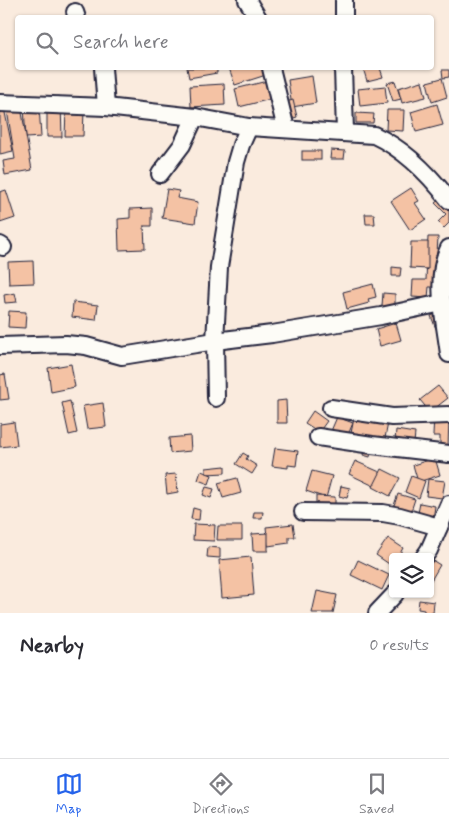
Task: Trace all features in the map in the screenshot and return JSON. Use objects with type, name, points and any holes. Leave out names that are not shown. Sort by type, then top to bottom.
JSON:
[{"type":"street","points":[[247,0],[256,15]]},
{"type":"street","points":[[344,0],[344,15]]},
{"type":"street","points":[[103,70],[106,107]]},
{"type":"street","points":[[271,70],[286,129]]},
{"type":"street","points":[[343,70],[345,132]]},
{"type":"street","points":[[0,103],[106,107],[195,116],[249,127],[374,135],[405,154],[432,179],[449,200]]},
{"type":"street","points":[[160,174],[182,145],[195,116]]},
{"type":"street","points":[[216,398],[215,341],[219,267],[236,162],[249,127]]},
{"type":"street","points":[[449,248],[443,266],[442,303],[449,354]]},
{"type":"street","points":[[0,346],[66,344],[86,346],[122,356],[304,329],[442,303]]},
{"type":"street","points":[[331,408],[392,417],[449,415]]},
{"type":"street","points":[[318,437],[449,454]]},
{"type":"street","points":[[426,553],[449,504]]},
{"type":"street","points":[[303,512],[383,513],[439,527]]},
{"type":"street","points":[[377,613],[392,598]]},
{"type":"building","points":[[187,70],[217,70],[217,73],[189,78]]},
{"type":"building","points":[[230,70],[265,70],[266,75],[235,85]]},
{"type":"building","points":[[364,70],[381,70],[383,77],[367,81]]},
{"type":"building","points":[[442,70],[449,70],[449,77],[443,78]]},
{"type":"building","points":[[312,76],[316,103],[292,107],[288,80]]},
{"type":"building","points":[[442,78],[447,97],[432,102],[427,82]]},
{"type":"building","points":[[267,81],[271,99],[239,107],[235,89]]},
{"type":"building","points":[[395,81],[401,99],[393,101],[387,83]]},
{"type":"building","points":[[422,81],[426,97],[402,103],[398,88]]},
{"type":"building","points":[[224,84],[225,105],[191,107],[190,86]]},
{"type":"building","points":[[385,86],[387,103],[360,106],[358,89]]},
{"type":"building","points":[[293,100],[297,117],[287,120],[282,103]]},
{"type":"building","points":[[437,104],[443,125],[416,132],[411,112]]},
{"type":"building","points":[[47,105],[61,105],[62,137],[47,137]]},
{"type":"building","points":[[39,106],[41,137],[26,138],[24,107]]},
{"type":"building","points":[[21,107],[32,170],[5,175],[3,161],[15,159],[7,110]]},
{"type":"building","points":[[4,108],[13,151],[0,154],[0,109]]},
{"type":"building","points":[[387,110],[404,110],[403,131],[386,130]]},
{"type":"building","points":[[66,111],[84,111],[83,136],[65,136]]},
{"type":"building","points":[[356,113],[374,114],[373,123],[356,123]]},
{"type":"building","points":[[331,150],[345,151],[344,159],[330,159]]},
{"type":"building","points":[[302,151],[321,151],[321,160],[302,160]]},
{"type":"building","points":[[411,188],[419,201],[415,203],[426,219],[410,230],[391,201]]},
{"type":"building","points":[[167,189],[179,191],[177,198],[198,202],[195,223],[162,218]]},
{"type":"building","points":[[6,190],[15,218],[0,223],[0,192]]},
{"type":"building","points":[[441,198],[449,206],[449,223],[444,228],[438,222],[446,214],[435,203]]},
{"type":"building","points":[[152,208],[152,226],[144,226],[145,249],[119,250],[118,219],[130,218],[130,209]]},
{"type":"building","points":[[365,214],[374,214],[375,224],[366,224]]},
{"type":"building","points":[[428,237],[438,237],[435,287],[429,287],[428,298],[412,297],[413,280],[426,280]]},
{"type":"building","points":[[411,242],[428,242],[428,269],[410,268]]},
{"type":"building","points":[[33,261],[34,283],[9,284],[8,262]]},
{"type":"building","points":[[392,267],[401,268],[400,276],[392,276]]},
{"type":"building","points":[[373,284],[376,297],[368,299],[369,303],[347,309],[343,292]]},
{"type":"building","points":[[15,293],[17,302],[5,303],[4,295]]},
{"type":"building","points":[[383,293],[395,294],[395,307],[382,306]]},
{"type":"building","points":[[73,302],[98,305],[96,320],[72,317]]},
{"type":"building","points":[[9,311],[26,312],[25,328],[8,327]]},
{"type":"building","points":[[441,311],[446,325],[436,329],[431,316]]},
{"type":"building","points":[[396,323],[401,340],[380,346],[376,329]]},
{"type":"building","points":[[71,364],[75,387],[51,392],[48,368]]},
{"type":"building","points":[[5,374],[9,399],[0,400],[0,375]]},
{"type":"building","points":[[438,386],[448,398],[430,412],[420,400]]},
{"type":"building","points":[[286,400],[287,423],[277,423],[277,401]]},
{"type":"building","points":[[70,401],[77,433],[69,435],[62,403]]},
{"type":"building","points":[[103,403],[106,427],[87,429],[83,406]]},
{"type":"building","points":[[313,411],[327,421],[319,432],[305,423]]},
{"type":"building","points":[[434,415],[449,416],[448,449],[440,449],[440,436],[433,436]]},
{"type":"building","points":[[337,417],[353,423],[347,437],[331,431]]},
{"type":"building","points":[[354,418],[388,423],[385,438],[351,433]]},
{"type":"building","points":[[14,422],[17,445],[0,447],[0,424]]},
{"type":"building","points":[[396,430],[415,433],[414,443],[395,441]]},
{"type":"building","points":[[190,436],[191,451],[170,453],[169,438]]},
{"type":"building","points":[[365,446],[372,447],[370,457],[363,455]]},
{"type":"building","points":[[275,448],[298,451],[296,466],[288,465],[288,468],[272,466]]},
{"type":"building","points":[[243,453],[248,456],[246,459],[257,466],[252,474],[236,464]]},
{"type":"building","points":[[435,458],[440,475],[418,482],[413,465]]},
{"type":"building","points":[[355,461],[382,473],[376,487],[349,474]]},
{"type":"building","points":[[225,466],[225,473],[206,474],[206,468]]},
{"type":"building","points":[[382,469],[400,478],[390,496],[373,487]]},
{"type":"building","points":[[201,471],[212,475],[209,484],[198,480]]},
{"type":"building","points":[[312,471],[332,476],[326,498],[306,491]]},
{"type":"building","points":[[176,474],[178,492],[167,494],[165,475]]},
{"type":"building","points":[[411,476],[425,481],[419,498],[405,492]]},
{"type":"building","points":[[237,478],[241,493],[223,498],[218,483]]},
{"type":"building","points":[[428,479],[445,481],[442,498],[426,496]]},
{"type":"building","points":[[341,486],[350,488],[347,498],[339,496]]},
{"type":"building","points":[[206,487],[214,489],[211,498],[203,495]]},
{"type":"building","points":[[398,494],[415,499],[410,514],[393,508]]},
{"type":"building","points":[[316,496],[335,497],[335,506],[316,505]]},
{"type":"building","points":[[420,503],[435,506],[433,520],[417,518]]},
{"type":"building","points":[[193,508],[200,510],[199,520],[191,519]]},
{"type":"building","points":[[254,512],[263,512],[262,518],[253,518]]},
{"type":"building","points":[[194,524],[215,525],[214,541],[193,540]]},
{"type":"building","points":[[293,524],[295,537],[289,537],[289,543],[268,546],[266,527]]},
{"type":"building","points":[[218,526],[242,526],[242,540],[217,540]]},
{"type":"building","points":[[268,533],[268,551],[253,551],[252,534]]},
{"type":"building","points":[[388,538],[403,548],[400,553],[389,553],[389,564],[376,555]]},
{"type":"building","points":[[208,547],[220,548],[220,558],[207,557]]},
{"type":"building","points":[[251,557],[254,595],[222,598],[219,560]]},
{"type":"building","points":[[358,560],[389,575],[382,590],[351,575]]},
{"type":"building","points":[[434,561],[440,565],[434,575]]},
{"type":"building","points":[[317,591],[337,595],[333,613],[312,613]]},
{"type":"building","points":[[419,600],[434,602],[433,613],[424,613],[424,610],[418,609]]}]
